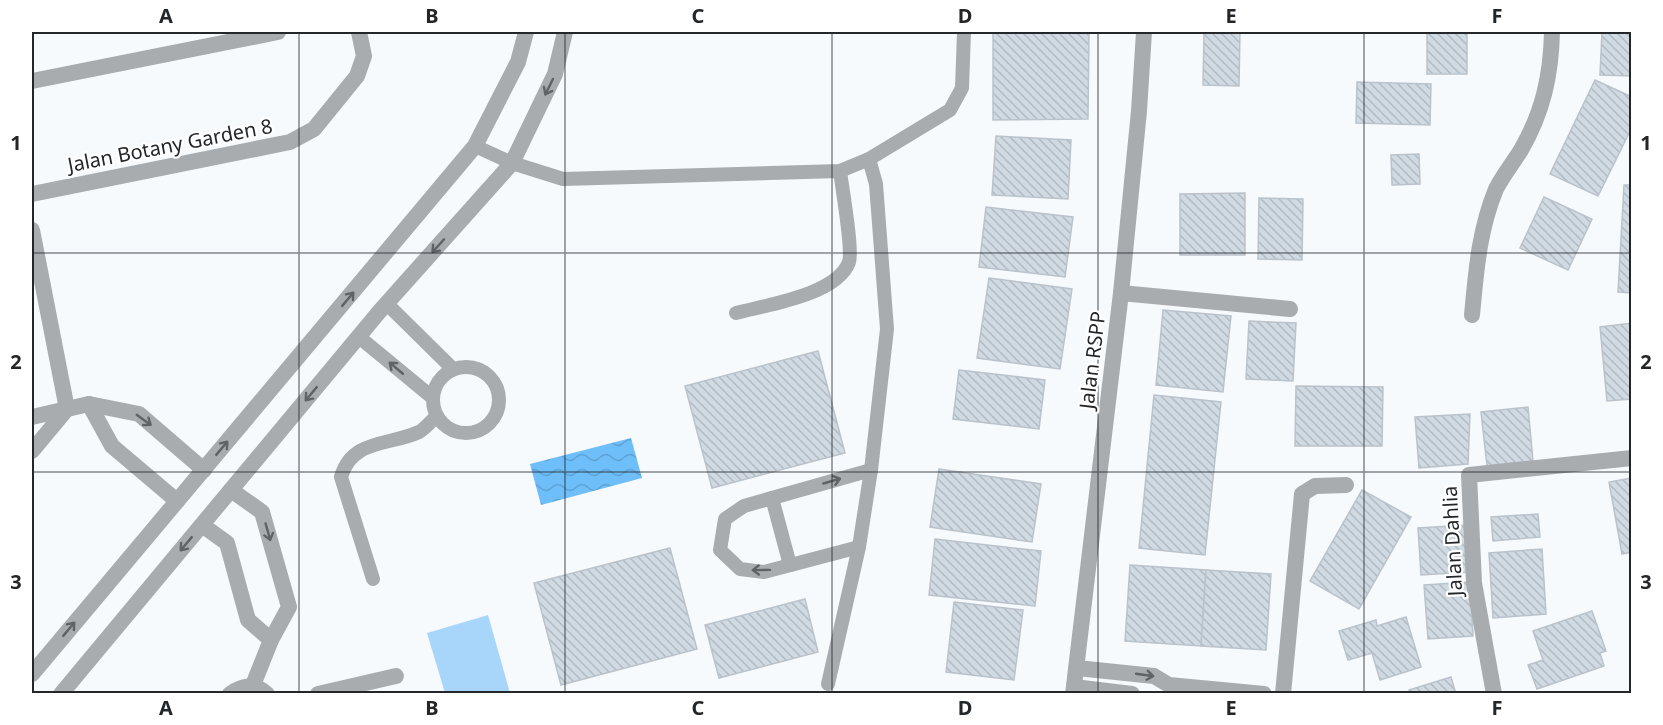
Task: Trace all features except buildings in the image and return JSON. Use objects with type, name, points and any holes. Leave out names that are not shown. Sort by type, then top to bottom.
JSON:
[{"type":"street","points":[[32,81],[278,32]]},
{"type":"street","name":"Jalan Botany Garden 8","points":[[32,194],[290,142],[314,129],[357,76],[364,56],[359,32]]},
{"type":"street","points":[[32,674],[475,146],[518,62],[526,32]]},
{"type":"street","points":[[61,693],[387,304],[512,163],[555,74],[565,32]]},
{"type":"street","name":"Jalan RSPP","points":[[1073,690],[1121,293],[1139,111],[1144,32]]},
{"type":"street","points":[[1472,315],[1481,236],[1497,188],[1521,150],[1545,98],[1551,67],[1552,32]]},
{"type":"street","points":[[32,230],[39,303],[67,409]]},
{"type":"street","points":[[1121,293],[1290,309]]},
{"type":"street","points":[[32,417],[89,404],[139,414],[204,470]]},
{"type":"street","points":[[89,404],[112,446],[177,501]]},
{"type":"street","points":[[32,451],[67,409]]},
{"type":"street","name":"Jalan Dahlia","points":[[1494,693],[1474,583],[1469,475],[1632,458]]},
{"type":"street","points":[[1283,693],[1302,494],[1315,486],[1346,485]]},
{"type":"street","points":[[230,693],[240,687],[260,689],[271,640],[289,607],[262,512],[231,490]]},
{"type":"street","points":[[202,525],[227,543],[248,620],[271,640]]},
{"type":"street","points":[[1077,668],[1154,676],[1162,689],[1264,693]]},
{"type":"street","points":[[318,693],[396,676]]},
{"type":"street","points":[[1073,690],[1132,693]]},
{"type":"lane","points":[[475,146],[512,163],[563,179],[840,171],[869,159],[950,110],[962,88],[964,32]]},
{"type":"lane","points":[[828,684],[859,546],[871,470],[887,329],[876,184],[869,159]]},
{"type":"lane","points":[[736,313],[824,289],[841,275],[850,261],[840,171]]},
{"type":"lane","points":[[387,304],[453,369]]},
{"type":"lane","points":[[359,337],[433,398]]},
{"type":"lane","points":[[472,368],[489,376],[499,392],[498,411],[487,427],[469,434],[450,430],[437,416],[433,398],[439,381],[453,369],[472,368]]},
{"type":"lane","points":[[373,579],[340,477],[345,462],[357,451],[421,431],[437,416]]},
{"type":"lane","points":[[859,546],[764,572],[740,569],[720,550],[725,519],[744,506],[871,470]]},
{"type":"lane","points":[[772,498],[790,565]]},
{"type":"shaded area","points":[[488,615],[510,693],[445,693],[427,633]]},
{"type":"water","points":[[631,438],[642,478],[541,505],[530,464]]}]
